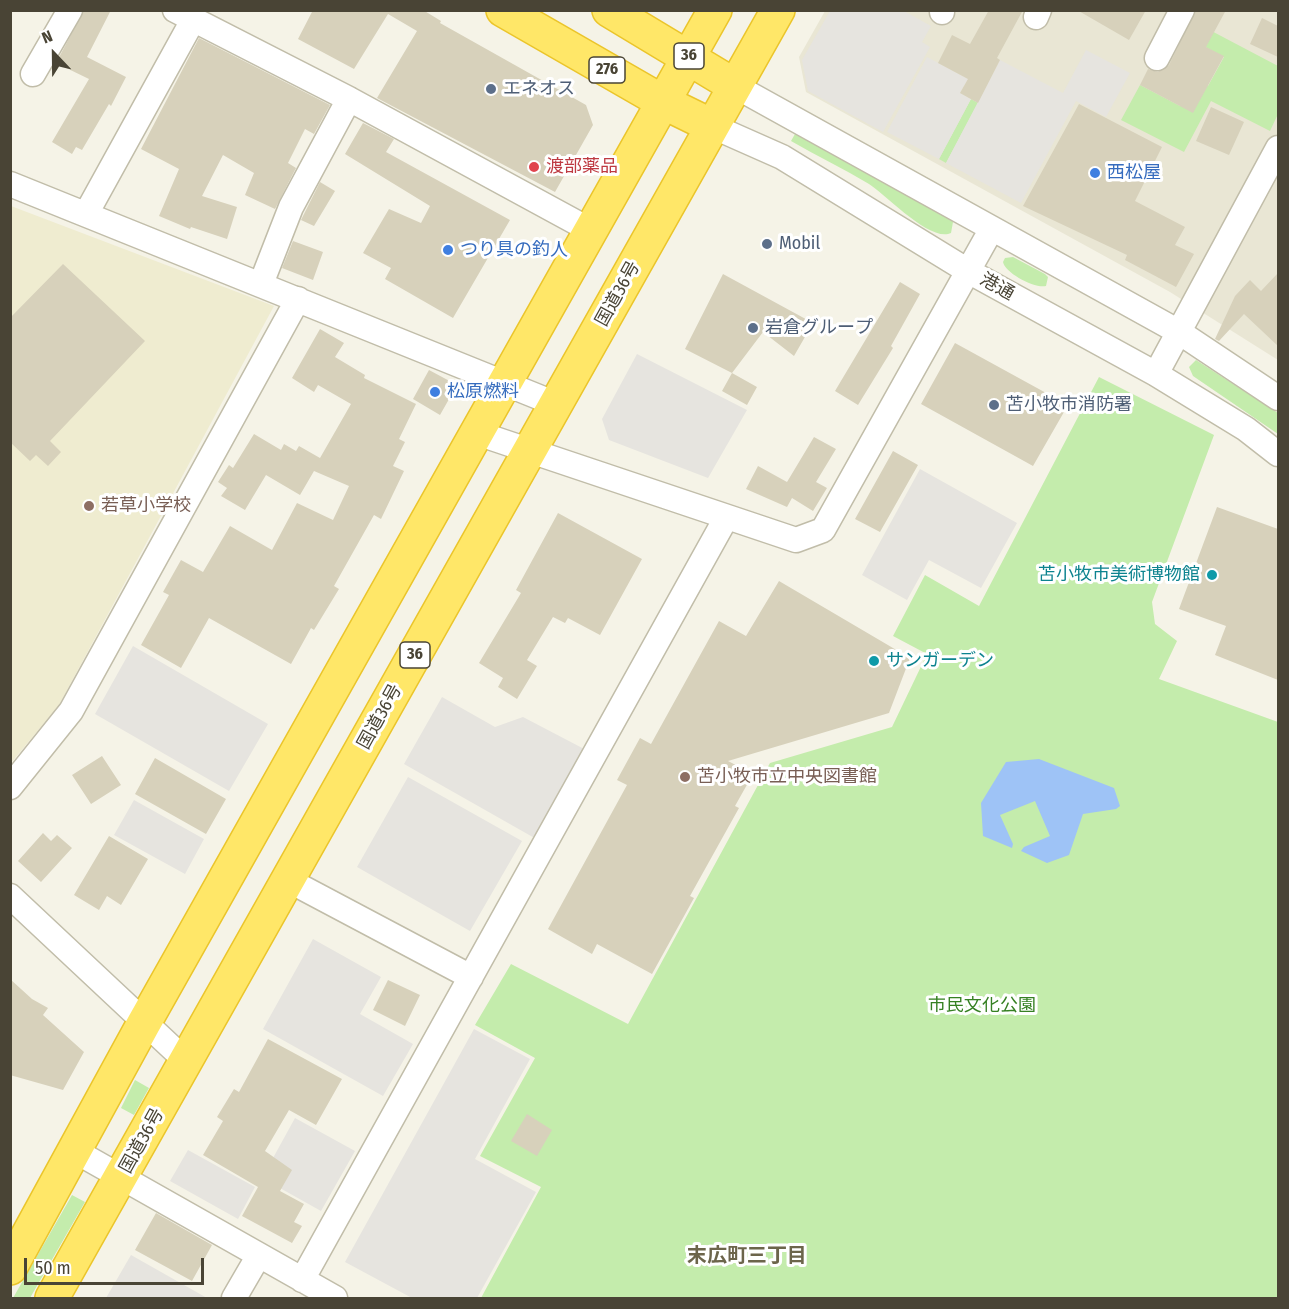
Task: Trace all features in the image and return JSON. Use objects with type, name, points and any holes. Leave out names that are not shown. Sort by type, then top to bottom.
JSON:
[{"type":"highway","name":"276","points":[[503,10],[663,102],[712,126]]},
{"type":"highway","points":[[609,10],[735,86]]},
{"type":"highway","name":"36","points":[[10,1268],[144,1023],[715,10]]},
{"type":"highway","name":"国道36号","points":[[52,1299],[778,10]]},
{"type":"street","points":[[33,74],[70,10]]},
{"type":"street","points":[[1157,58],[1182,10]]},
{"type":"street","points":[[86,214],[184,15],[349,99],[590,230]]},
{"type":"street","points":[[735,86],[991,230],[1179,332],[1278,398]]},
{"type":"street","points":[[261,284],[291,207],[349,99]]},
{"type":"street","name":"港通","points":[[712,126],[782,157],[968,271],[1156,374],[1246,429],[1278,454]]},
{"type":"street","points":[[1156,374],[1278,148]]},
{"type":"street","points":[[10,184],[556,404]]},
{"type":"street","points":[[477,433],[796,540],[823,530],[991,230]]},
{"type":"street","points":[[10,787],[71,711],[298,299]]},
{"type":"street","points":[[302,1280],[726,518]]},
{"type":"street","points":[[288,880],[471,977]]},
{"type":"street","points":[[10,896],[186,1061]]},
{"type":"street","points":[[75,1151],[335,1299]]},
{"type":"street","points":[[234,1299],[259,1255]]},
{"type":"shaded area","points":[[825,11],[1278,11],[1278,360],[1170,292],[806,92],[799,57]]},
{"type":"shaded area","points":[[830,11],[904,11],[931,26],[922,42],[930,47],[883,132],[808,91],[802,60]]},
{"type":"shaded area","points":[[1086,50],[1130,73],[1106,117],[1076,101],[1021,203],[946,163],[1000,60],[1063,93]]},
{"type":"shaded area","points":[[927,57],[968,79],[960,93],[971,99],[939,159],[887,132]]},
{"type":"shaded area","name":"若草小学校","points":[[11,206],[274,306],[59,705],[11,763]]},
{"type":"shaded area","points":[[637,354],[747,410],[708,478],[609,440],[602,419]]},
{"type":"shaded area","points":[[920,469],[1017,523],[981,588],[929,560],[907,600],[862,575]]},
{"type":"shaded area","points":[[133,646],[268,724],[229,791],[95,714]]},
{"type":"shaded area","points":[[442,697],[495,727],[523,717],[588,751],[538,840],[404,764]]},
{"type":"shaded area","points":[[408,777],[522,841],[470,931],[357,867]]},
{"type":"shaded area","points":[[134,800],[204,839],[185,874],[114,835]]},
{"type":"shaded area","points":[[313,939],[381,977],[360,1014],[413,1044],[383,1096],[263,1029]]},
{"type":"shaded area","points":[[474,1029],[530,1059],[475,1159],[536,1192],[477,1298],[412,1298],[345,1262]]},
{"type":"shaded area","points":[[295,1118],[355,1151],[321,1211],[262,1178]]},
{"type":"shaded area","points":[[188,1150],[255,1187],[238,1219],[170,1181]]},
{"type":"shaded area","points":[[131,1255],[207,1298],[106,1298]]},
{"type":"green space","points":[[1185,17],[1278,66],[1278,114],[1270,131],[1211,101],[1184,152],[1121,120],[1140,85],[1180,106],[1194,79],[1208,86],[1224,57],[1177,32]]},
{"type":"green space","points":[[971,99],[978,103],[946,163],[939,159]]},
{"type":"green space","points":[[795,134],[949,218],[953,222],[951,233],[942,234],[921,225],[869,184],[791,141]]},
{"type":"green space","points":[[1013,257],[1045,274],[1048,277],[1046,286],[1028,283],[1009,271],[1003,262],[1005,258]]},
{"type":"green space","points":[[1196,360],[1278,413],[1278,434],[1193,376],[1189,367]]},
{"type":"green space","name":"市民文化公園","points":[[1099,377],[1214,435],[1152,602],[1155,624],[1177,641],[1159,679],[1278,722],[1278,1298],[481,1298],[541,1187],[480,1156],[535,1058],[475,1025],[511,964],[628,1024],[770,763],[892,727],[927,654],[893,636],[925,575],[979,606]]},
{"type":"green space","points":[[135,1080],[149,1088],[134,1115],[121,1108]]},
{"type":"green space","points":[[72,1195],[85,1202],[30,1298],[13,1298]]},
{"type":"water","points":[[1039,759],[1114,788],[1120,806],[1116,809],[1083,814],[1069,855],[1047,863],[1021,851],[1024,847],[1050,836],[1035,801],[1000,815],[1013,844],[1012,848],[983,836],[981,803],[1006,762]]},
{"type":"building","points":[[84,10],[111,10],[87,57],[126,77],[111,106],[109,104],[82,150],[76,147],[72,154],[52,142],[89,79],[56,63]]},
{"type":"building","name":"エネオス","points":[[313,10],[423,10],[441,21],[440,23],[586,105],[593,125],[555,192],[377,98],[417,31],[388,14],[354,69],[298,39]]},
{"type":"building","points":[[989,10],[1023,10],[997,58],[1000,60],[978,103],[960,93],[968,79],[938,63],[952,35],[970,44]]},
{"type":"building","points":[[1077,10],[1146,10],[1129,40]]},
{"type":"building","points":[[1196,10],[1226,10],[1206,47],[1224,56],[1193,113],[1140,85],[1148,69],[1158,72],[1169,65]]},
{"type":"building","points":[[1262,18],[1278,26],[1278,57],[1250,44]]},
{"type":"building","points":[[199,38],[330,105],[314,134],[305,129],[288,163],[296,168],[275,209],[245,195],[254,173],[223,155],[202,196],[237,207],[227,239],[191,227],[190,229],[159,216],[179,169],[141,149]]},
{"type":"building","name":"西松屋","points":[[1079,104],[1162,147],[1135,201],[1185,227],[1175,245],[1194,254],[1176,287],[1125,260],[1127,255],[1023,206]]},
{"type":"building","points":[[1211,107],[1244,122],[1229,155],[1196,141]]},
{"type":"building","name":"つり具の釣人","points":[[363,123],[394,139],[386,152],[510,220],[453,318],[385,279],[391,268],[363,253],[389,209],[421,223],[430,206],[345,154]]},
{"type":"building","points":[[320,182],[335,191],[314,226],[301,220]]},
{"type":"building","points":[[293,241],[323,252],[313,280],[282,268]]},
{"type":"building","points":[[63,264],[145,341],[50,441],[61,452],[48,466],[36,455],[30,461],[10,442],[10,318]]},
{"type":"building","points":[[1278,273],[1278,346],[1244,314],[1219,341],[1215,339],[1235,296],[1250,280],[1261,291]]},
{"type":"building","name":"岩倉グループ","points":[[723,274],[813,323],[794,356],[763,332],[732,373],[685,349]]},
{"type":"building","points":[[900,282],[920,294],[891,346],[893,348],[858,405],[835,391]]},
{"type":"building","points":[[320,329],[344,343],[335,357],[365,375],[364,378],[416,404],[399,439],[405,442],[393,466],[404,471],[381,519],[374,515],[334,586],[339,589],[314,630],[311,628],[291,664],[209,618],[181,668],[141,645],[169,595],[163,592],[181,560],[203,572],[230,526],[272,550],[297,503],[333,520],[349,486],[314,471],[300,495],[266,475],[245,510],[221,496],[227,488],[218,482],[229,465],[233,468],[254,434],[281,450],[284,444],[296,451],[299,446],[320,458],[351,404],[318,385],[314,392],[292,378]]},
{"type":"building","name":"苫小牧市消防署","points":[[955,343],[1068,405],[1033,466],[921,404]]},
{"type":"building","name":"松原燃料","points":[[429,370],[457,385],[440,415],[413,399]]},
{"type":"building","points":[[732,373],[757,387],[747,405],[722,391]]},
{"type":"building","points":[[814,437],[836,449],[816,482],[827,488],[813,511],[792,498],[787,507],[746,489],[758,466],[787,482]]},
{"type":"building","points":[[893,451],[918,465],[880,532],[855,519]]},
{"type":"building","name":"苫小牧市美術博物館","points":[[1217,507],[1278,529],[1278,680],[1215,655],[1226,626],[1179,609]]},
{"type":"building","points":[[558,513],[642,559],[600,635],[568,618],[565,623],[553,617],[527,660],[537,666],[517,699],[498,687],[503,678],[479,663],[521,593],[516,590]]},
{"type":"building","name":"苫小牧市立中央図書館","points":[[779,581],[910,658],[889,713],[728,761],[753,774],[735,806],[739,808],[690,896],[694,898],[652,974],[597,944],[592,954],[548,929],[627,785],[617,780],[640,738],[651,744],[719,621],[746,636]]},
{"type":"building","points":[[102,756],[121,785],[91,804],[72,775]]},
{"type":"building","points":[[155,758],[226,799],[206,834],[135,794]]},
{"type":"building","points":[[43,833],[51,841],[57,835],[72,848],[41,882],[18,861]]},
{"type":"building","points":[[109,836],[148,859],[121,905],[107,896],[99,910],[74,895]]},
{"type":"building","points":[[10,979],[32,999],[48,1008],[43,1015],[84,1052],[63,1090],[10,1075]]},
{"type":"building","points":[[388,980],[420,995],[405,1026],[373,1010]]},
{"type":"building","points":[[268,1039],[342,1079],[316,1125],[289,1110],[265,1151],[292,1170],[280,1191],[304,1204],[294,1222],[302,1226],[292,1243],[242,1216],[258,1187],[203,1155],[223,1121],[217,1117],[234,1089],[239,1092]]},
{"type":"building","points":[[527,1114],[552,1130],[537,1156],[511,1141]]},
{"type":"building","points":[[156,1213],[212,1245],[192,1281],[135,1250]]},
{"type":"place","name":"エネオス","points":[[491,89]]},
{"type":"place","name":"渡部薬品","points":[[534,167]]},
{"type":"place","name":"西松屋","points":[[1095,173]]},
{"type":"place","name":"Mobil","points":[[767,244]]},
{"type":"place","name":"つり具の釣人","points":[[448,250]]},
{"type":"place","name":"岩倉グループ","points":[[753,328]]},
{"type":"place","name":"松原燃料","points":[[435,392]]},
{"type":"place","name":"苫小牧市消防署","points":[[994,405]]},
{"type":"place","name":"若草小学校","points":[[89,506]]},
{"type":"place","name":"苫小牧市美術博物館","points":[[1212,575]]},
{"type":"place","name":"サンガーデン","points":[[874,661]]},
{"type":"place","name":"苫小牧市立中央図書館","points":[[685,777]]},
{"type":"district","name":"末広町三丁目","points":[[747,1256]]}]
